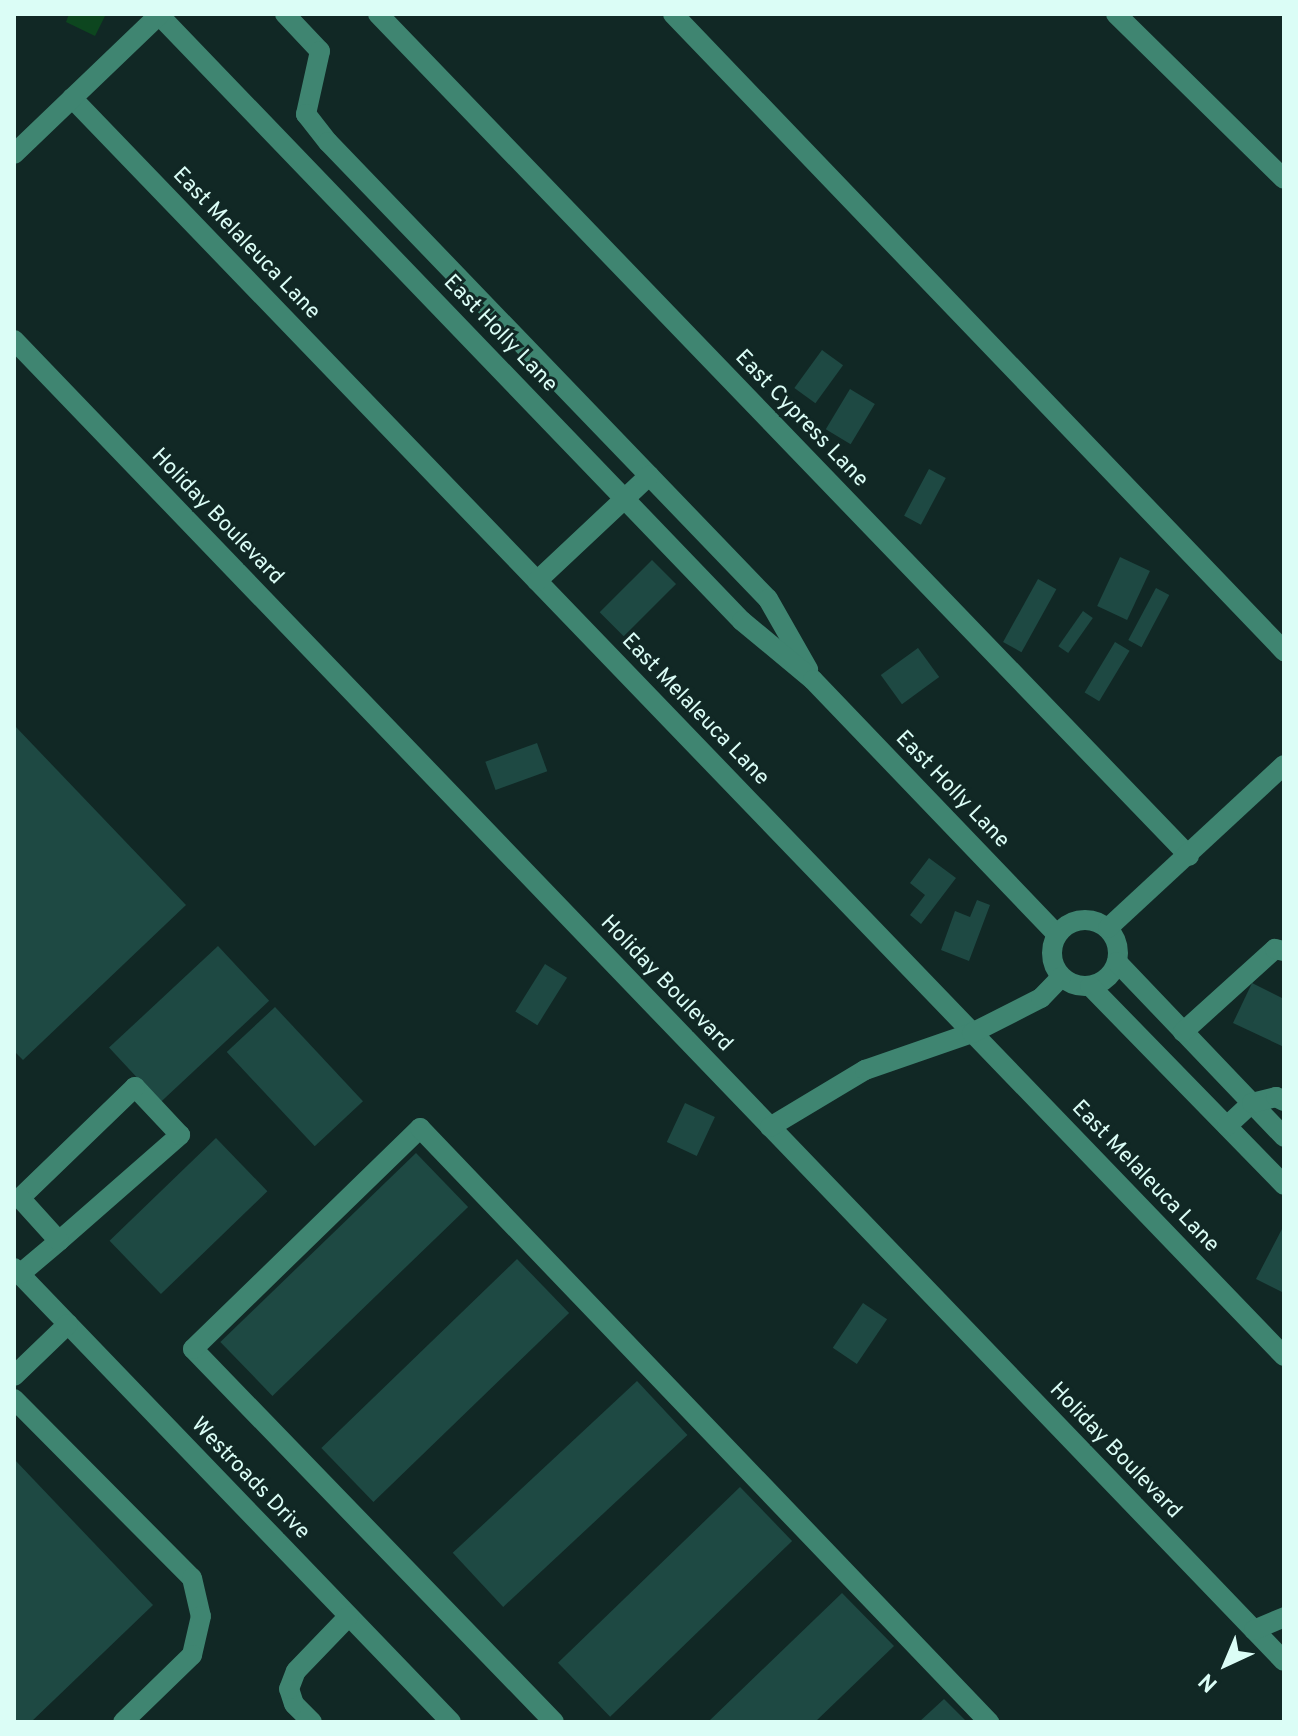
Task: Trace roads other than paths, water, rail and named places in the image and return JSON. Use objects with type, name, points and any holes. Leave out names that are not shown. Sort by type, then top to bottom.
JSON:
[{"type":"street","name":"East Holly Lane","points":[[159,14],[742,621],[813,680],[1057,934]]},
{"type":"street","points":[[14,154],[159,14]]},
{"type":"street","name":"East Holly Lane","points":[[285,14],[320,51],[306,114],[328,142],[768,599],[813,680]]},
{"type":"street","name":"East Cypress Lane","points":[[378,14],[1189,856]]},
{"type":"street","points":[[673,14],[1284,651]]},
{"type":"street","points":[[1116,14],[1284,179]]},
{"type":"street","name":"East Melaleuca Lane","points":[[72,98],[1284,1356]]},
{"type":"street","name":"Holiday Boulevard","points":[[14,340],[1284,1661]]},
{"type":"street","points":[[537,581],[649,476]]},
{"type":"street","points":[[1108,928],[1284,765]]},
{"type":"street","points":[[1090,986],[1107,978],[1117,962],[1117,944],[1108,928],[1075,920],[1057,934],[1051,956],[1061,977],[1090,986],[1284,1185]]},
{"type":"street","points":[[1183,1032],[1275,949],[1284,951]]},
{"type":"street","points":[[1117,962],[1284,1137]]},
{"type":"street","points":[[770,1127],[865,1070],[972,1033],[1041,998],[1061,977]]},
{"type":"street","points":[[17,1271],[59,1241],[180,1135],[135,1087],[20,1198],[59,1241]]},
{"type":"street","points":[[1227,1126],[1252,1103],[1276,1097],[1284,1101]]},
{"type":"street","points":[[554,1722],[193,1349],[420,1128],[989,1722]]},
{"type":"street","name":"Westroads Drive","points":[[17,1271],[451,1722]]},
{"type":"street","points":[[14,1376],[68,1324]]},
{"type":"street","points":[[14,1399],[192,1578],[201,1616],[192,1655],[123,1722]]},
{"type":"street","points":[[312,1722],[294,1704],[289,1689],[296,1671],[349,1616]]},
{"type":"street","points":[[1254,1630],[1284,1617]]}]
